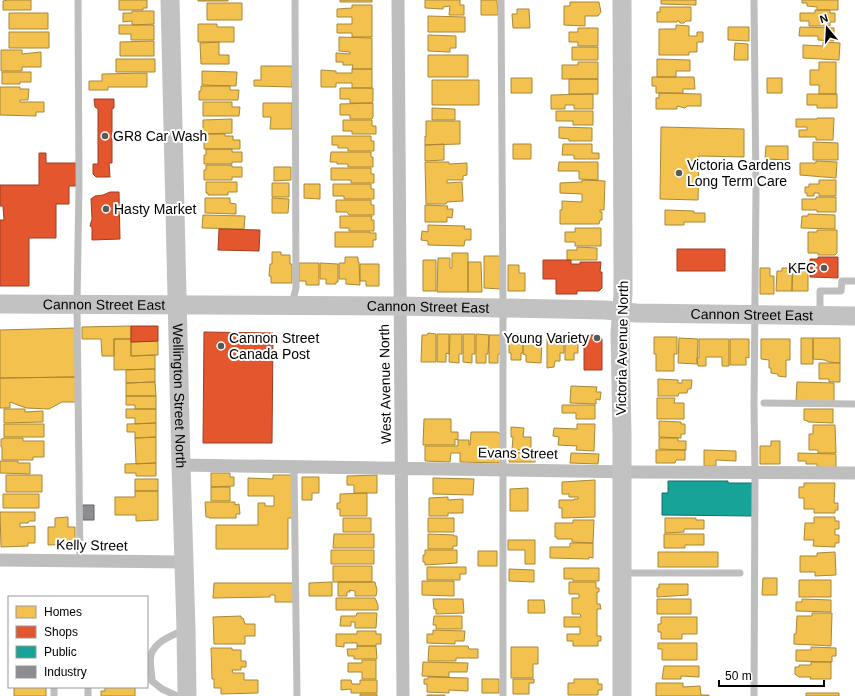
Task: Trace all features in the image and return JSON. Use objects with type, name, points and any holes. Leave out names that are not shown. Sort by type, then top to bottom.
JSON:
[{"type":"main road","name":"Wellington Street North","points":[[170,0],[178,305],[180,465],[187,696]]},
{"type":"main road","name":"Victoria Avenue North","points":[[622,0],[623,272],[622,312],[620,324],[622,696]]},
{"type":"main road","name":"Cannon Street East","points":[[0,304],[399,306],[855,316]]},
{"type":"street","name":"West Avenue North","points":[[398,0],[403,696]]},
{"type":"street","name":"Evans Street","points":[[180,465],[402,469],[855,473]]},
{"type":"street","name":"Kelly Street","points":[[0,560],[184,562]]},
{"type":"lane","points":[[78,0],[79,185],[77,304],[80,560]]},
{"type":"lane","points":[[291,306],[296,288],[295,0]]},
{"type":"lane","points":[[501,0],[503,696]]},
{"type":"lane","points":[[754,0],[756,190],[754,314],[754,696]]},
{"type":"lane","points":[[820,315],[820,291],[841,291],[842,281],[855,281]]},
{"type":"lane","points":[[764,402],[855,404]]},
{"type":"lane","points":[[294,467],[297,696]]},
{"type":"lane","points":[[621,573],[740,573]]},
{"type":"lane","points":[[177,696],[162,689],[152,681],[151,655],[162,641],[186,629]]},
{"type":"building: Homes","points":[[31,0],[31,10],[3,10],[3,1]]},
{"type":"building: Homes","points":[[119,0],[147,0],[147,8],[143,8],[143,10],[119,10]]},
{"type":"building: Homes","points":[[228,0],[228,1],[198,1]]},
{"type":"building: Homes","points":[[340,0],[372,0],[372,2],[340,2]]},
{"type":"building: Homes","points":[[425,0],[460,0],[460,5],[464,5],[464,15],[449,15],[450,6],[443,7],[443,9],[425,8]]},
{"type":"building: Homes","points":[[481,0],[497,0],[498,15],[481,15]]},
{"type":"building: Homes","points":[[661,0],[696,0],[696,5],[661,4]]},
{"type":"building: Homes","points":[[802,0],[838,0],[838,10],[817,10],[817,7],[807,6],[807,3],[802,3]]},
{"type":"building: Homes","points":[[570,2],[599,2],[601,12],[598,16],[585,16],[585,26],[564,25],[564,6],[570,6]]},
{"type":"building: Homes","points":[[207,3],[242,3],[242,20],[207,20]]},
{"type":"building: Homes","points":[[352,5],[372,5],[372,37],[352,37],[352,33],[337,33],[337,24],[352,24],[352,17],[337,17],[337,9],[352,8]]},
{"type":"building: Homes","points":[[660,7],[691,7],[691,21],[686,21],[684,23],[680,23],[679,21],[657,22],[657,12],[660,12]]},
{"type":"building: Homes","points":[[517,9],[529,9],[530,28],[513,28],[512,14],[517,14]]},
{"type":"building: Homes","points":[[815,10],[830,10],[830,13],[835,13],[835,22],[830,22],[830,26],[809,26],[809,21],[800,21],[800,13],[815,13]]},
{"type":"building: Homes","points":[[132,11],[154,11],[154,24],[132,25],[132,21],[123,22],[123,13],[132,13]]},
{"type":"building: Homes","points":[[9,13],[48,13],[48,29],[9,29]]},
{"type":"building: Homes","points":[[428,16],[465,17],[465,32],[428,32]]},
{"type":"building: Homes","points":[[198,24],[217,24],[217,27],[234,27],[234,42],[198,42]]},
{"type":"building: Homes","points":[[119,25],[154,25],[154,40],[131,40],[131,34],[119,34]]},
{"type":"building: Homes","points":[[676,25],[689,26],[689,36],[697,36],[697,32],[703,32],[703,42],[697,42],[697,52],[689,52],[689,55],[659,55],[659,29],[676,29]]},
{"type":"building: Homes","points":[[728,27],[749,27],[749,41],[728,40]]},
{"type":"building: Homes","points":[[800,27],[834,28],[834,41],[818,40],[818,36],[799,36]]},
{"type":"building: Homes","points":[[578,28],[598,28],[598,46],[578,46],[578,42],[569,42],[569,32],[578,32]]},
{"type":"building: Homes","points":[[9,32],[49,32],[49,48],[9,48]]},
{"type":"building: Homes","points":[[428,35],[456,36],[456,48],[450,48],[450,52],[428,51]]},
{"type":"building: Homes","points":[[339,37],[372,38],[372,69],[352,69],[353,65],[343,65],[343,62],[336,62],[336,53],[350,54],[350,52],[339,51]]},
{"type":"building: Homes","points":[[154,41],[154,56],[120,56],[120,42]]},
{"type":"building: Homes","points":[[219,42],[219,55],[229,55],[229,64],[201,64],[200,43]]},
{"type":"building: Homes","points":[[823,42],[840,43],[839,60],[803,58],[803,45],[823,46]]},
{"type":"building: Homes","points":[[735,43],[748,44],[748,60],[734,60]]},
{"type":"building: Homes","points":[[572,47],[598,47],[598,60],[572,60]]},
{"type":"building: Homes","points":[[1,50],[22,50],[22,54],[41,52],[41,67],[22,67],[22,71],[1,71]]},
{"type":"building: Homes","points":[[428,55],[468,55],[468,77],[428,77]]},
{"type":"building: Homes","points":[[116,59],[155,59],[155,72],[116,72]]},
{"type":"building: Homes","points":[[657,59],[690,60],[690,71],[676,71],[676,77],[657,77]]},
{"type":"building: Homes","points":[[578,62],[598,62],[598,79],[562,79],[562,65],[578,65]]},
{"type":"building: Homes","points":[[819,62],[836,62],[836,94],[819,94],[819,85],[810,85],[810,70],[819,70]]},
{"type":"building: Homes","points":[[261,66],[293,66],[292,87],[254,86],[254,80],[261,80]]},
{"type":"building: Homes","points":[[352,69],[372,69],[372,88],[352,88],[352,83],[336,83],[336,87],[321,87],[321,70],[336,71],[336,73],[352,73]]},
{"type":"building: Homes","points":[[202,71],[237,72],[236,86],[202,85]]},
{"type":"building: Homes","points":[[2,72],[31,72],[31,82],[20,82],[20,84],[2,84]]},
{"type":"building: Homes","points":[[147,73],[147,87],[108,87],[108,90],[89,90],[89,81],[102,81],[102,74]]},
{"type":"building: Homes","points":[[652,77],[694,77],[695,89],[683,89],[683,93],[656,93],[656,86],[652,86]]},
{"type":"building: Homes","points":[[511,78],[532,78],[532,93],[511,93]]},
{"type":"building: Homes","points":[[767,78],[782,78],[782,93],[767,93]]},
{"type":"building: Homes","points":[[569,79],[598,79],[598,94],[569,94]]},
{"type":"building: Homes","points":[[432,80],[479,80],[479,105],[432,105]]},
{"type":"building: Homes","points":[[201,86],[230,86],[230,90],[239,90],[238,100],[199,100],[199,91],[201,91]]},
{"type":"building: Homes","points":[[0,87],[20,87],[20,89],[29,89],[28,100],[20,100],[20,102],[44,102],[44,112],[36,112],[36,116],[0,115]]},
{"type":"building: Homes","points":[[340,88],[373,88],[373,101],[372,103],[350,103],[350,99],[340,99]]},
{"type":"building: Homes","points":[[659,93],[701,94],[701,106],[687,106],[685,108],[677,106],[677,109],[656,109],[656,98],[659,98]]},
{"type":"building: Homes","points":[[593,94],[593,109],[574,109],[574,105],[565,105],[565,109],[551,109],[551,95]]},
{"type":"building: Homes","points":[[807,94],[837,94],[837,108],[817,108],[817,105],[807,105]]},
{"type":"building: Homes","points":[[203,102],[232,102],[232,107],[240,107],[239,116],[203,116]]},
{"type":"building: Homes","points":[[263,103],[292,103],[292,129],[270,129],[271,117],[263,117]]},
{"type":"building: Homes","points":[[373,103],[372,119],[350,119],[350,115],[340,115],[340,104]]},
{"type":"building: Homes","points":[[432,108],[455,109],[455,120],[432,120]]},
{"type":"building: Homes","points":[[556,111],[593,111],[593,125],[573,125],[573,121],[556,121]]},
{"type":"building: Homes","points":[[834,118],[833,140],[816,140],[816,137],[799,137],[799,130],[807,130],[807,127],[796,127],[796,119]]},
{"type":"building: Homes","points":[[232,119],[232,133],[203,134],[203,120]]},
{"type":"building: Homes","points":[[343,120],[372,120],[372,126],[376,126],[376,134],[352,134],[352,131],[343,131]]},
{"type":"building: Homes","points":[[426,121],[460,121],[460,144],[425,145]]},
{"type":"building: Homes","points":[[559,127],[592,128],[592,141],[569,141],[569,139],[559,138]]},
{"type":"building: Homes","name":"Victoria Gardens Long Term Care","points":[[661,127],[744,129],[744,157],[699,156],[698,200],[660,199]]},
{"type":"building: Homes","points":[[204,134],[225,134],[225,136],[233,136],[233,140],[240,140],[240,149],[204,149]]},
{"type":"building: Homes","points":[[332,136],[371,136],[371,141],[374,141],[374,151],[348,151],[348,148],[338,148],[338,145],[332,145]]},
{"type":"building: Homes","points":[[813,142],[838,143],[838,160],[813,160]]},
{"type":"building: Homes","points":[[444,144],[444,160],[425,161],[425,145]]},
{"type":"building: Homes","points":[[513,144],[531,144],[531,159],[513,159]]},
{"type":"building: Homes","points":[[563,144],[592,144],[592,153],[599,153],[599,159],[574,159],[574,155],[562,155]]},
{"type":"building: Homes","points":[[766,146],[788,146],[788,160],[765,159]]},
{"type":"building: Homes","points":[[206,149],[232,149],[232,152],[242,152],[242,162],[232,162],[232,164],[204,164]]},
{"type":"building: Homes","points":[[331,152],[371,152],[371,157],[373,157],[373,167],[348,167],[348,164],[337,164],[337,162],[330,162]]},
{"type":"building: Homes","points":[[816,161],[837,162],[836,178],[800,175],[800,163],[816,163]]},
{"type":"building: Homes","points":[[425,162],[449,162],[449,164],[467,163],[467,175],[463,176],[463,180],[447,180],[447,183],[462,182],[463,201],[447,202],[446,204],[426,204]]},
{"type":"building: Homes","points":[[559,162],[598,162],[598,180],[579,179],[579,171],[558,171]]},
{"type":"building: Homes","points":[[206,165],[232,165],[232,167],[242,167],[242,177],[232,177],[232,180],[204,180],[204,170],[206,170]]},
{"type":"building: Homes","points":[[274,167],[291,167],[291,180],[274,181]]},
{"type":"building: Homes","points":[[331,168],[371,168],[371,174],[374,174],[374,183],[351,183],[351,180],[331,180]]},
{"type":"building: Homes","points":[[582,180],[605,181],[604,210],[600,210],[600,212],[602,212],[602,220],[600,220],[599,224],[560,224],[560,210],[562,210],[562,201],[582,202],[582,194],[560,193],[560,183],[582,182]]},
{"type":"building: Homes","points":[[819,180],[836,180],[836,196],[819,196],[819,193],[814,193],[814,196],[807,196],[807,193],[805,193],[805,187],[809,187],[809,184],[819,184]]},
{"type":"building: Homes","points":[[206,182],[237,182],[237,192],[228,192],[228,195],[208,195],[208,193],[206,193]]},
{"type":"building: Homes","points":[[272,183],[289,183],[289,197],[272,197]]},
{"type":"building: Homes","points":[[304,184],[320,184],[320,199],[304,198]]},
{"type":"building: Homes","points":[[333,184],[371,184],[371,189],[374,189],[374,199],[344,199],[344,196],[333,196]]},
{"type":"building: Homes","points":[[816,197],[836,197],[836,212],[802,210],[802,199],[816,199]]},
{"type":"building: Homes","points":[[205,198],[230,198],[230,203],[236,204],[236,214],[205,213]]},
{"type":"building: Homes","points":[[272,198],[289,199],[288,213],[272,213]]},
{"type":"building: Homes","points":[[336,200],[371,200],[371,205],[374,205],[374,215],[349,215],[347,212],[336,212]]},
{"type":"building: Homes","points":[[425,205],[448,206],[447,209],[453,209],[452,218],[447,217],[447,222],[425,222]]},
{"type":"building: Homes","points":[[665,210],[705,213],[705,222],[684,222],[684,225],[665,225]]},
{"type":"building: Homes","points":[[808,214],[835,215],[835,229],[801,228],[802,216],[808,216]]},
{"type":"building: Homes","points":[[203,215],[245,216],[244,229],[202,228]]},
{"type":"building: Homes","points":[[340,216],[372,216],[371,220],[374,220],[374,231],[349,231],[349,228],[340,228]]},
{"type":"building: Homes","points":[[428,225],[465,226],[464,229],[471,229],[471,240],[465,240],[464,246],[428,245],[428,241],[421,240],[422,231],[428,232]]},
{"type":"building: Homes","points":[[575,228],[601,228],[601,246],[575,246],[575,242],[565,242],[565,232],[575,232]]},
{"type":"building: Homes","points":[[817,230],[837,230],[837,253],[835,255],[818,255],[818,253],[808,253],[808,232],[817,232]]},
{"type":"building: Homes","points":[[335,232],[376,233],[376,240],[373,240],[373,247],[335,247]]},
{"type":"building: Homes","points":[[577,247],[597,248],[597,260],[567,260],[567,250],[577,250]]},
{"type":"building: Homes","points":[[272,252],[281,252],[281,255],[290,255],[290,264],[292,264],[292,283],[271,283],[271,276],[269,276],[270,264],[272,264]]},
{"type":"building: Homes","points":[[452,253],[468,253],[468,292],[437,292],[438,258],[450,258],[450,268],[452,268]]},
{"type":"building: Homes","points":[[484,256],[501,256],[501,289],[484,288]]},
{"type":"building: Homes","points":[[345,257],[358,257],[360,285],[346,284],[346,279],[339,279],[339,263],[345,263]]},
{"type":"building: Homes","points":[[423,260],[436,260],[436,291],[423,291]]},
{"type":"building: Homes","points":[[468,262],[481,262],[482,292],[468,292]]},
{"type":"building: Homes","points":[[299,263],[319,263],[319,285],[306,285],[306,281],[299,281]]},
{"type":"building: Homes","points":[[320,263],[338,264],[338,282],[336,282],[336,284],[326,284],[326,279],[320,279]]},
{"type":"building: Homes","points":[[360,264],[379,264],[379,286],[366,286],[366,281],[360,281]]},
{"type":"building: Homes","points":[[508,265],[519,265],[519,273],[525,273],[525,291],[508,291]]},
{"type":"building: Homes","points":[[793,267],[808,267],[808,291],[792,291]]},
{"type":"building: Homes","points":[[760,268],[770,268],[770,276],[774,276],[774,294],[760,294]]},
{"type":"building: Homes","points":[[782,268],[792,268],[792,291],[776,291],[777,271],[782,271]]},
{"type":"building: Homes","points":[[131,326],[131,339],[114,339],[114,356],[102,356],[101,339],[82,339],[82,327]]},
{"type":"building: Homes","points":[[75,328],[76,377],[0,378],[0,330]]},
{"type":"building: Homes","points":[[428,333],[436,334],[436,362],[421,362],[422,335],[427,335]]},
{"type":"building: Homes","points":[[437,334],[449,334],[449,354],[446,353],[446,362],[437,362]]},
{"type":"building: Homes","points":[[450,334],[462,334],[462,354],[459,354],[459,363],[449,362]]},
{"type":"building: Homes","points":[[463,334],[475,334],[475,354],[472,354],[472,363],[463,362]]},
{"type":"building: Homes","points":[[476,334],[489,335],[486,363],[476,363]]},
{"type":"building: Homes","points":[[512,334],[519,334],[519,337],[523,337],[523,353],[521,353],[521,360],[511,360],[511,353],[509,353],[509,337],[512,337]]},
{"type":"building: Homes","points":[[489,335],[501,335],[501,354],[498,354],[498,363],[489,363]]},
{"type":"building: Homes","points":[[523,336],[542,337],[541,363],[526,362],[526,355],[523,354]]},
{"type":"building: Homes","points":[[547,336],[564,336],[564,353],[560,353],[560,361],[555,361],[554,367],[547,368]]},
{"type":"building: Homes","points":[[565,336],[578,336],[578,353],[574,353],[574,360],[565,360]]},
{"type":"building: Homes","points":[[654,337],[677,337],[677,354],[674,354],[674,371],[656,371]]},
{"type":"building: Homes","points":[[679,338],[698,339],[697,364],[678,363]]},
{"type":"building: Homes","points":[[801,338],[813,338],[813,364],[801,364]]},
{"type":"building: Homes","points":[[813,338],[840,338],[840,363],[813,359]]},
{"type":"building: Homes","points":[[114,339],[131,339],[131,356],[155,355],[155,369],[114,370]]},
{"type":"building: Homes","points":[[699,339],[729,339],[729,366],[722,366],[722,357],[706,357],[706,366],[698,366],[697,358],[699,358]]},
{"type":"building: Homes","points":[[730,339],[749,339],[749,358],[746,357],[746,365],[730,365]]},
{"type":"building: Homes","points":[[761,339],[790,339],[790,360],[786,360],[786,377],[771,373],[771,368],[769,368],[769,360],[761,359]]},
{"type":"building: Homes","points":[[158,341],[158,355],[131,356],[131,342]]},
{"type":"building: Homes","points":[[819,363],[840,363],[840,382],[829,382],[829,379],[819,379]]},
{"type":"building: Homes","points":[[155,369],[155,382],[126,383],[126,370]]},
{"type":"building: Homes","points":[[76,377],[77,402],[62,402],[49,409],[26,408],[10,402],[10,408],[0,408],[0,378]]},
{"type":"building: Homes","points":[[658,379],[678,380],[678,383],[682,383],[682,380],[692,380],[691,389],[688,389],[687,393],[679,393],[678,396],[658,396]]},
{"type":"building: Homes","points":[[155,382],[156,396],[126,396],[126,383]]},
{"type":"building: Homes","points":[[797,382],[834,383],[834,403],[796,401]]},
{"type":"building: Homes","points":[[571,386],[597,387],[596,392],[601,392],[600,400],[596,399],[596,404],[570,403]]},
{"type":"building: Homes","points":[[126,396],[156,396],[156,409],[135,409],[135,405],[126,405]]},
{"type":"building: Homes","points":[[657,398],[675,398],[674,403],[684,403],[684,419],[657,419]]},
{"type":"building: Homes","points":[[562,405],[595,405],[595,419],[576,419],[576,413],[562,413]]},
{"type":"building: Homes","points":[[4,409],[25,409],[25,412],[43,411],[43,422],[4,423]]},
{"type":"building: Homes","points":[[126,409],[156,409],[156,423],[135,424],[135,418],[126,418]]},
{"type":"building: Homes","points":[[804,409],[833,409],[833,423],[808,422],[804,420]]},
{"type":"building: Homes","points":[[424,419],[451,419],[451,432],[458,432],[458,440],[455,439],[455,445],[423,445]]},
{"type":"building: Homes","points":[[659,421],[681,422],[681,424],[685,424],[685,434],[681,434],[681,438],[659,437]]},
{"type":"building: Homes","points":[[156,423],[156,437],[135,438],[135,432],[127,432],[127,424]]},
{"type":"building: Homes","points":[[4,424],[44,424],[44,437],[4,437]]},
{"type":"building: Homes","points":[[577,424],[595,424],[594,451],[576,450],[577,446],[558,445],[559,437],[553,436],[554,428],[577,429]]},
{"type":"building: Homes","points":[[813,425],[835,425],[836,453],[818,453],[818,450],[809,450],[809,434],[813,434]]},
{"type":"building: Homes","points":[[511,427],[524,428],[523,437],[531,437],[531,450],[512,450],[513,437],[511,437]]},
{"type":"building: Homes","points":[[471,432],[498,432],[501,434],[501,463],[460,462],[460,453],[451,453],[450,462],[425,461],[425,446],[458,446],[458,440],[469,440],[470,445]]},
{"type":"building: Homes","points":[[156,437],[156,463],[136,464],[135,438]]},
{"type":"building: Homes","points":[[23,438],[23,441],[44,441],[44,457],[33,457],[33,460],[2,460],[1,439]]},
{"type":"building: Homes","points":[[659,438],[678,438],[678,441],[686,441],[686,450],[659,449]]},
{"type":"building: Homes","points":[[771,441],[780,441],[780,464],[760,464],[760,446],[771,446]]},
{"type":"building: Homes","points":[[656,450],[685,450],[685,460],[676,460],[675,463],[656,463]]},
{"type":"building: Homes","points":[[704,450],[736,451],[736,461],[716,460],[716,466],[704,466]]},
{"type":"building: Homes","points":[[509,452],[535,455],[535,462],[509,462]]},
{"type":"building: Homes","points":[[571,453],[599,454],[598,464],[570,463]]},
{"type":"building: Homes","points":[[798,453],[836,454],[836,468],[817,467],[817,464],[806,464],[806,461],[798,461]]},
{"type":"building: Homes","points":[[0,461],[30,463],[30,474],[0,473]]},
{"type":"building: Homes","points":[[156,463],[156,476],[136,476],[136,473],[125,473],[125,464]]},
{"type":"building: Homes","points":[[211,473],[230,473],[230,477],[234,477],[234,486],[211,487]]},
{"type":"building: Homes","points":[[6,475],[42,475],[42,492],[6,492]]},
{"type":"building: Homes","points":[[273,475],[294,475],[293,518],[288,518],[288,549],[216,549],[216,525],[258,525],[258,503],[265,503],[265,506],[274,506],[274,496],[248,496],[248,478],[273,479]]},
{"type":"building: Homes","points":[[377,475],[377,493],[354,493],[354,485],[347,485],[347,476]]},
{"type":"building: Homes","points":[[302,477],[319,477],[319,493],[312,493],[312,500],[302,500]]},
{"type":"building: Homes","points":[[433,478],[474,479],[473,495],[433,494]]},
{"type":"building: Homes","points":[[135,479],[158,479],[158,491],[135,491]]},
{"type":"building: Homes","points":[[595,480],[595,517],[562,518],[562,508],[559,508],[559,500],[574,500],[578,499],[578,497],[569,497],[569,494],[562,494],[562,482]]},
{"type":"building: Homes","points":[[804,483],[835,483],[834,503],[838,503],[838,510],[835,510],[835,513],[814,513],[814,509],[804,509],[804,498],[799,498],[799,487],[804,487]]},
{"type":"building: Homes","points":[[211,487],[230,487],[230,501],[211,501]]},
{"type":"building: Homes","points":[[528,488],[528,511],[510,511],[510,489]]},
{"type":"building: Homes","points":[[135,491],[158,491],[158,520],[136,521],[136,515],[115,515],[115,497],[135,497]]},
{"type":"building: Homes","points":[[367,493],[367,516],[340,516],[340,509],[337,509],[337,503],[340,503],[340,494]]},
{"type":"building: Homes","points":[[3,494],[39,494],[39,508],[3,508]]},
{"type":"building: Homes","points":[[448,497],[448,500],[463,499],[463,513],[448,513],[448,516],[429,516],[429,498]]},
{"type":"building: Homes","points":[[205,502],[235,502],[235,505],[239,504],[240,514],[236,514],[236,518],[206,517]]},
{"type":"building: Homes","points":[[0,512],[35,512],[35,521],[20,523],[20,527],[35,526],[35,543],[28,543],[28,546],[1,547]]},
{"type":"building: Homes","points":[[68,517],[68,527],[75,527],[75,544],[48,545],[48,527],[55,527],[55,518]]},
{"type":"building: Homes","points":[[814,517],[835,517],[835,521],[839,521],[839,529],[835,529],[835,535],[839,535],[839,543],[835,543],[835,547],[813,546],[814,540],[804,540],[805,523],[814,523]]},
{"type":"building: Homes","points":[[343,518],[371,518],[371,532],[343,532]]},
{"type":"building: Homes","points":[[428,518],[454,518],[454,532],[428,532]]},
{"type":"building: Homes","points":[[665,518],[696,518],[696,520],[704,520],[704,529],[684,529],[684,532],[665,533]]},
{"type":"building: Homes","points":[[573,520],[594,520],[593,543],[572,542],[572,539],[557,539],[557,537],[555,537],[555,523],[573,523]]},
{"type":"building: Homes","points":[[334,534],[374,534],[374,548],[333,548]]},
{"type":"building: Homes","points":[[428,534],[457,536],[457,546],[453,546],[453,549],[428,549]]},
{"type":"building: Homes","points":[[664,534],[704,534],[704,545],[685,545],[685,548],[664,548]]},
{"type":"building: Homes","points":[[508,540],[535,540],[535,564],[525,564],[525,550],[508,550]]},
{"type":"building: Homes","points":[[570,543],[593,543],[593,558],[550,558],[550,547],[570,547]]},
{"type":"building: Homes","points":[[331,550],[374,550],[374,564],[331,564]]},
{"type":"building: Homes","points":[[425,550],[457,550],[457,563],[425,565],[425,562],[423,562],[423,555],[425,555]]},
{"type":"building: Homes","points":[[478,551],[497,551],[497,566],[478,566]]},
{"type":"building: Homes","points":[[658,552],[718,552],[718,567],[658,567]]},
{"type":"building: Homes","points":[[835,552],[836,575],[815,576],[815,572],[800,572],[800,556],[817,556],[817,553]]},
{"type":"building: Homes","points":[[333,566],[372,566],[372,582],[333,582]]},
{"type":"building: Homes","points":[[427,567],[466,567],[466,574],[460,574],[460,580],[427,580]]},
{"type":"building: Homes","points":[[564,568],[599,568],[599,581],[573,581],[573,579],[564,579]]},
{"type":"building: Homes","points":[[509,569],[534,570],[534,582],[509,581]]},
{"type":"building: Homes","points":[[763,578],[777,578],[777,595],[762,595]]},
{"type":"building: Homes","points":[[799,580],[831,580],[831,597],[799,597]]},
{"type":"building: Homes","points":[[422,581],[454,581],[454,596],[422,595]]},
{"type":"building: Homes","points":[[332,582],[332,596],[309,596],[309,583]]},
{"type":"building: Homes","points":[[338,582],[375,582],[377,590],[376,596],[355,596],[355,591],[349,590],[350,592],[347,592],[347,596],[338,596]]},
{"type":"building: Homes","points":[[569,582],[596,582],[596,588],[599,588],[599,592],[597,592],[597,604],[600,604],[601,609],[597,609],[597,636],[601,636],[601,641],[598,641],[598,646],[573,646],[573,641],[567,641],[567,634],[580,634],[580,627],[564,627],[564,617],[581,617],[580,614],[572,614],[572,598],[579,598],[579,594],[569,594]]},
{"type":"building: Homes","points":[[214,583],[294,583],[294,602],[275,602],[275,595],[270,595],[270,597],[213,598]]},
{"type":"building: Homes","points":[[659,584],[688,584],[688,595],[657,597],[657,588],[659,588]]},
{"type":"building: Homes","points":[[336,598],[375,598],[378,605],[378,610],[336,610]]},
{"type":"building: Homes","points":[[433,599],[463,599],[464,613],[436,614]]},
{"type":"building: Homes","points":[[657,599],[691,599],[691,614],[657,614]]},
{"type":"building: Homes","points":[[802,599],[831,600],[831,612],[796,611],[796,602],[802,602]]},
{"type":"building: Homes","points":[[528,600],[544,600],[545,613],[528,613]]},
{"type":"building: Homes","points":[[357,613],[377,613],[376,628],[355,628],[355,622],[351,622],[351,626],[340,626],[341,616],[356,616]]},
{"type":"building: Homes","points":[[812,613],[832,613],[831,646],[794,644],[797,616],[812,616]]},
{"type":"building: Homes","points":[[241,616],[245,624],[255,624],[255,636],[245,636],[245,644],[214,644],[213,617]]},
{"type":"building: Homes","points":[[434,616],[462,616],[462,629],[436,629],[436,625],[433,625]]},
{"type":"building: Homes","points":[[661,617],[697,617],[697,634],[682,634],[682,639],[661,639],[661,632],[658,632],[658,624],[661,624]]},
{"type":"building: Homes","points":[[433,630],[465,631],[464,641],[455,641],[455,644],[427,643],[427,634],[433,634]]},
{"type":"building: Homes","points":[[357,631],[376,631],[376,634],[381,634],[381,644],[376,644],[376,646],[357,646],[357,643],[344,643],[344,647],[336,646],[336,634],[357,634]]},
{"type":"building: Homes","points":[[658,643],[697,643],[697,660],[662,660],[662,649],[658,649]]},
{"type":"building: Homes","points":[[357,646],[376,646],[377,659],[354,659],[354,656],[348,656],[347,649],[357,649]]},
{"type":"building: Homes","points":[[429,646],[468,646],[469,649],[478,649],[478,658],[456,658],[456,661],[428,661]]},
{"type":"building: Homes","points":[[511,647],[538,647],[538,664],[533,664],[533,678],[511,678]]},
{"type":"building: Homes","points":[[811,647],[836,648],[836,656],[832,656],[832,662],[796,661],[796,650],[811,650]]},
{"type":"building: Homes","points":[[211,648],[232,648],[232,650],[241,650],[241,661],[246,661],[246,667],[241,667],[241,670],[232,670],[233,673],[244,673],[244,680],[258,680],[258,693],[221,694],[221,688],[214,688],[214,679],[212,679]]},
{"type":"building: Homes","points":[[362,660],[376,660],[376,679],[362,679],[362,672],[348,672],[348,663],[362,663]]},
{"type":"building: Homes","points":[[423,662],[468,663],[467,672],[449,672],[449,677],[422,676]]},
{"type":"building: Homes","points":[[811,662],[831,662],[831,679],[810,679],[811,677],[799,677],[795,674],[795,667],[799,667],[799,665],[811,665]]},
{"type":"building: Homes","points":[[664,666],[699,666],[699,677],[681,676],[681,679],[662,679]]},
{"type":"building: Homes","points":[[428,677],[468,678],[468,691],[449,690],[449,693],[427,692],[427,684],[424,684],[424,679],[428,679]]},
{"type":"building: Homes","points":[[482,679],[499,679],[499,693],[482,693]]},
{"type":"building: Homes","points":[[513,679],[534,679],[534,683],[529,683],[529,694],[513,694]]},
{"type":"building: Homes","points":[[574,679],[598,679],[598,684],[602,684],[602,690],[598,690],[598,695],[568,695],[568,683],[574,683]]},
{"type":"building: Homes","points":[[341,680],[351,680],[352,684],[360,684],[360,680],[377,680],[377,693],[351,693],[351,689],[341,690]]},
{"type":"building: Homes","points":[[656,683],[683,683],[683,687],[700,686],[701,695],[709,696],[656,696]]},
{"type":"building: Homes","points":[[14,688],[46,688],[46,696],[14,696]]},
{"type":"building: Homes","points":[[105,688],[135,688],[135,696],[101,696],[101,691],[105,691]]},
{"type":"building: Homes","points":[[806,693],[839,693],[839,696],[806,696]]},
{"type":"building: Homes","points":[[360,694],[377,694],[377,696],[360,696]]},
{"type":"building: Homes","points":[[445,695],[445,696],[427,696]]},
{"type":"building: Shops","name":"GR8 Car Wash","points":[[94,99],[114,99],[114,108],[112,109],[112,163],[109,163],[110,177],[96,177],[93,174],[93,164],[98,164],[98,109],[95,107]]},
{"type":"building: Shops","points":[[39,153],[46,153],[46,163],[76,163],[76,186],[69,186],[69,204],[56,204],[56,238],[29,238],[29,286],[0,286],[0,220],[4,220],[3,206],[0,206],[0,185],[39,185]]},
{"type":"building: Shops","name":"Hasty Market","points":[[110,192],[119,192],[120,239],[92,240],[92,227],[90,226],[92,219],[91,199],[95,196]]},
{"type":"building: Shops","points":[[219,229],[260,230],[259,251],[218,250]]},
{"type":"building: Shops","points":[[677,249],[725,249],[725,271],[677,271]]},
{"type":"building: Shops","name":"KFC","points":[[818,257],[838,257],[838,278],[810,277],[810,259],[818,259]]},
{"type":"building: Shops","points":[[543,260],[571,260],[571,264],[580,264],[580,262],[601,262],[600,272],[602,272],[602,288],[599,291],[577,291],[577,294],[556,294],[556,279],[543,279]]},
{"type":"building: Shops","points":[[131,326],[158,326],[158,341],[131,342]]},
{"type":"building: Shops","points":[[204,332],[273,333],[272,443],[203,443]]},
{"type":"building: Shops","points":[[584,335],[599,335],[602,339],[602,370],[584,370]]},
{"type":"building: Public","points":[[668,481],[728,481],[728,483],[752,483],[752,516],[662,515],[662,493],[668,493]]},
{"type":"building: Industry","points":[[82,505],[94,505],[94,520],[83,520]]},
{"type":"place","name":"GR8 Car Wash","points":[[105,136]]},
{"type":"place","name":"Victoria Gardens Long Term Care","points":[[679,173]]},
{"type":"place","name":"Hasty Market","points":[[106,209]]},
{"type":"place","name":"KFC","points":[[824,268]]},
{"type":"place","name":"Young Variety","points":[[597,338]]},
{"type":"place","name":"Cannon Street Canada Post","points":[[221,346]]}]
